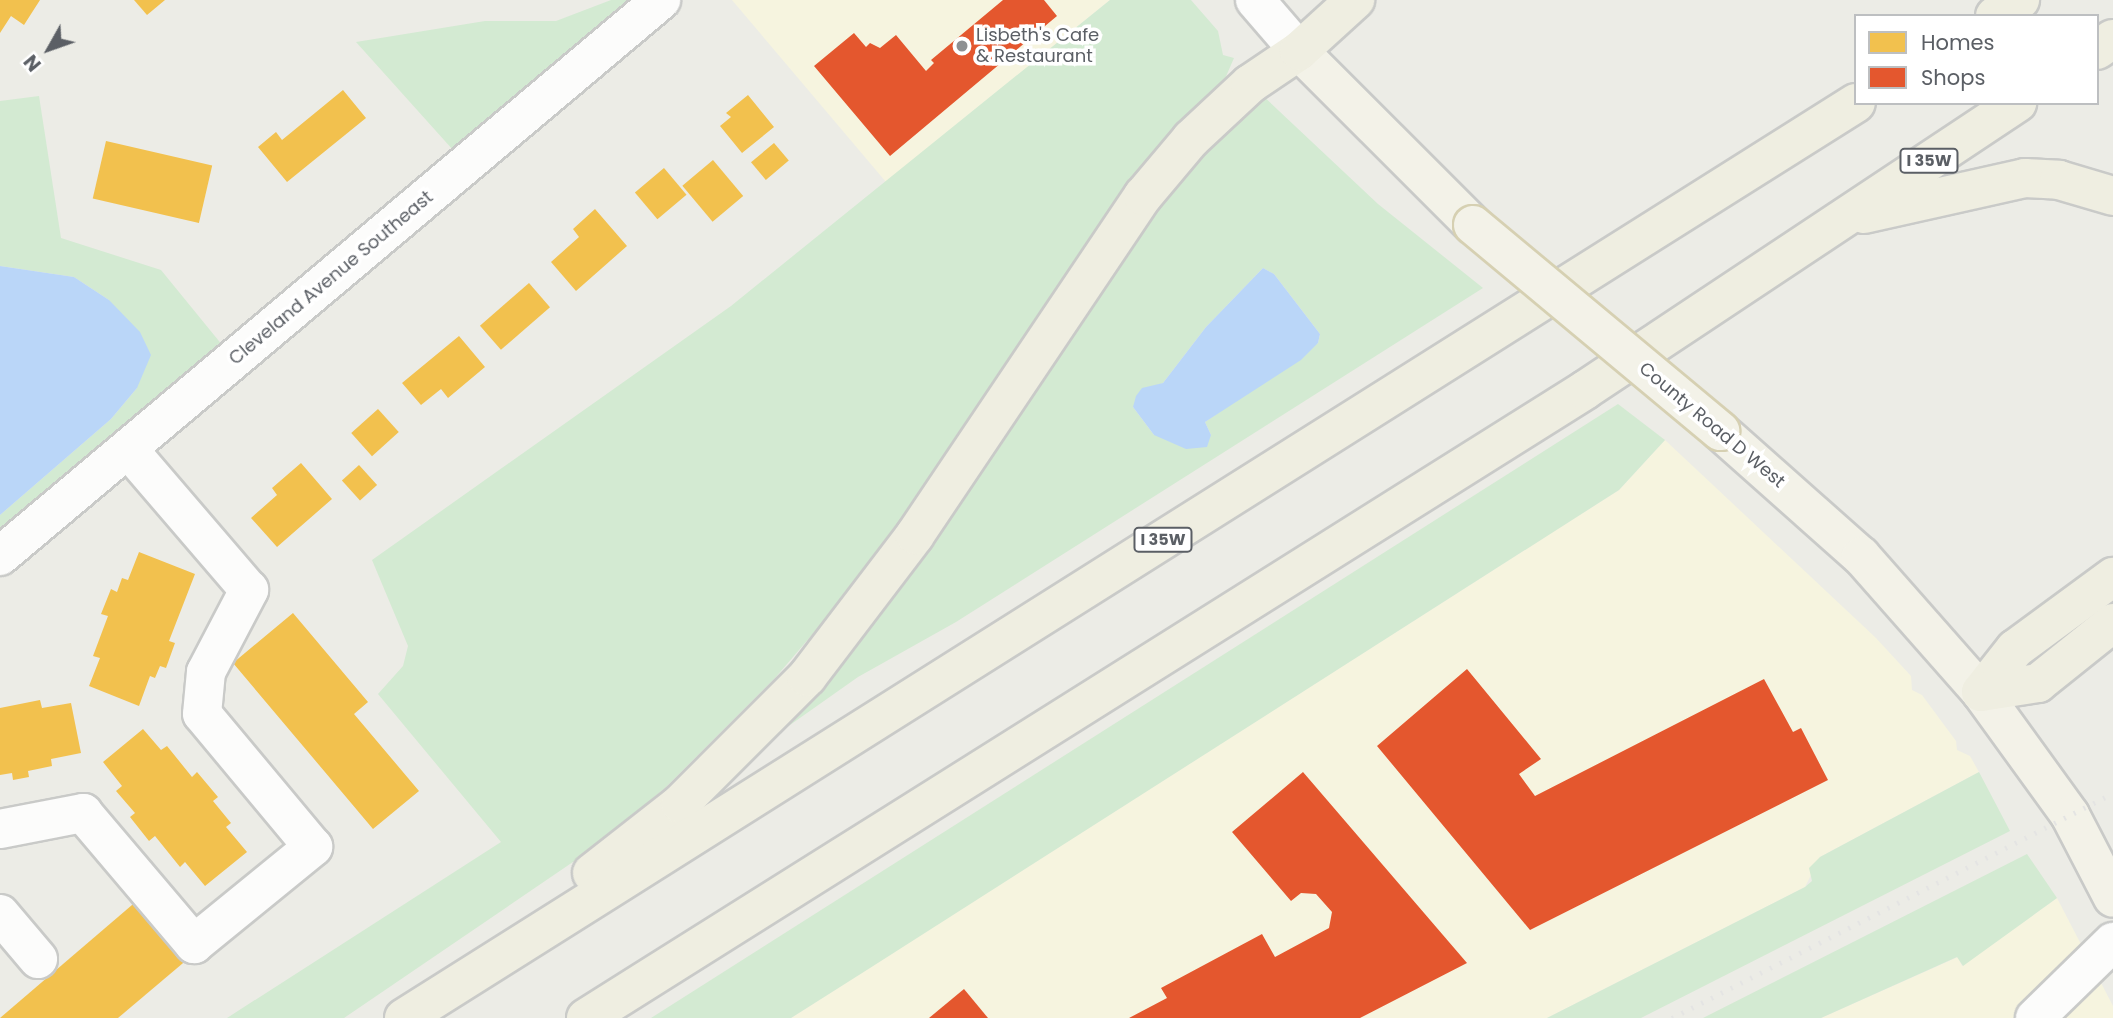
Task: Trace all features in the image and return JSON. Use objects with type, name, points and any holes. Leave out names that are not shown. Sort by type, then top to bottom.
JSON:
[{"type":"highway","points":[[402,1018],[514,926],[607,863],[680,804],[798,687],[864,608],[1143,196],[1191,139],[1250,84],[1298,51],[1355,0]]},
{"type":"highway","points":[[1998,14],[2020,0]]},
{"type":"highway","name":"I 35W","points":[[402,1018],[1854,104]]},
{"type":"highway","name":"I 35W","points":[[586,1018],[1585,390],[2014,105]]},
{"type":"highway","points":[[1842,219],[2025,178],[2059,180],[2113,196]]},
{"type":"highway","points":[[1981,692],[2015,649],[2113,576]]},
{"type":"highway","points":[[1981,692],[2038,682],[2113,623]]},
{"type":"main road","name":"County Road D West","points":[[1298,51],[1473,225],[1720,431],[1861,556],[1981,692],[2070,816],[2113,898]]},
{"type":"street","name":"Cleveland Avenue Southeast","points":[[0,556],[661,0]]},
{"type":"street","name":"County Road D West","points":[[1255,0],[1298,51]]},
{"type":"street","points":[[0,829],[83,813],[194,944],[313,847],[202,714],[206,672],[249,590],[128,449]]},
{"type":"street","points":[[0,914],[38,959]]},
{"type":"street","points":[[2035,1018],[2113,942]]},
{"type":"shaded area","points":[[732,0],[1110,0],[886,182]]},
{"type":"shaded area","points":[[1665,440],[1876,638],[1911,676],[1912,690],[1922,695],[1956,741],[1957,750],[1970,756],[1979,772],[1820,857],[1805,887],[1547,1018],[791,1018],[1619,490]]},
{"type":"shaded area","points":[[2057,898],[2113,1006],[2113,1018],[1821,1018],[1958,957],[1962,966]]},
{"type":"green space","points":[[611,0],[631,0],[453,150],[356,42],[485,21],[556,21]]},
{"type":"green space","points":[[1110,0],[1191,0],[1218,31],[1223,55],[1234,58],[1224,81],[1135,174],[902,518],[847,594],[775,678],[665,788],[592,849],[344,1018],[227,1018],[501,842],[378,694],[403,666],[408,646],[372,560],[731,306]]},
{"type":"green space","points":[[1261,94],[1378,204],[1483,288],[956,622],[858,677],[756,749],[1165,192]],"holes":[[[1263,268],[1274,274],[1320,334],[1318,343],[1205,422],[1211,435],[1154,435],[1133,407],[1149,388],[1163,383],[1206,327]]]},
{"type":"green space","points":[[39,96],[61,238],[161,270],[223,346],[0,532],[0,515],[111,419],[137,388],[109,300],[74,277],[0,266],[0,101]]},
{"type":"green space","points":[[1618,404],[1665,440],[1619,490],[870,968],[791,1018],[651,1018]]},
{"type":"green space","points":[[1979,772],[2010,831],[1641,1018],[1547,1018],[1805,887],[1812,881],[1809,868],[1820,857]]},
{"type":"green space","points":[[2027,854],[2057,898],[1963,966],[1957,957],[1821,1018],[1703,1018]]},
{"type":"water","points":[[0,266],[74,277],[109,300],[140,332],[151,355],[137,388],[111,419],[0,515]]},
{"type":"water","points":[[1263,268],[1274,274],[1320,334],[1318,343],[1301,360],[1205,422],[1211,435],[1207,447],[1186,449],[1154,435],[1133,407],[1136,396],[1142,388],[1163,383],[1206,327]]},
{"type":"building: Homes","points":[[0,0],[40,0],[24,25],[11,16],[0,33]]},
{"type":"building: Homes","points":[[134,0],[165,0],[147,15]]},
{"type":"building: Homes","points":[[343,90],[366,118],[287,182],[258,147],[276,132],[282,140]]},
{"type":"building: Homes","points":[[748,95],[774,127],[742,153],[720,126],[731,117],[726,113]]},
{"type":"building: Homes","points":[[106,141],[212,166],[199,223],[93,198]]},
{"type":"building: Homes","points":[[774,143],[789,161],[766,180],[751,162]]},
{"type":"building: Homes","points":[[713,160],[743,196],[713,222],[682,186]]},
{"type":"building: Homes","points":[[664,168],[686,195],[657,219],[635,192]]},
{"type":"building: Homes","points":[[595,209],[627,246],[576,291],[551,262],[579,237],[573,229]]},
{"type":"building: Homes","points":[[529,283],[550,307],[501,350],[480,326]]},
{"type":"building: Homes","points":[[459,336],[485,367],[448,398],[441,389],[421,405],[402,383]]},
{"type":"building: Homes","points":[[378,409],[399,432],[372,456],[351,433]]},
{"type":"building: Homes","points":[[301,463],[332,499],[277,547],[251,518],[277,495],[272,488]]},
{"type":"building: Homes","points":[[359,465],[377,485],[360,500],[342,480]]},
{"type":"building: Homes","points":[[139,552],[195,574],[169,641],[175,643],[166,668],[160,666],[155,678],[150,676],[139,706],[89,686],[100,658],[93,656],[108,616],[101,614],[111,589],[117,592],[122,578],[128,580]]},
{"type":"building: Homes","points":[[293,613],[368,702],[354,714],[419,791],[373,829],[233,663]]},
{"type":"building: Homes","points":[[40,700],[42,708],[71,703],[81,753],[51,759],[52,766],[28,771],[29,777],[13,780],[12,773],[0,775],[0,708]]},
{"type":"building: Homes","points":[[143,729],[161,750],[167,746],[192,777],[197,772],[218,797],[213,801],[231,823],[226,827],[247,852],[205,886],[185,862],[180,867],[155,836],[149,841],[130,817],[135,813],[116,791],[122,786],[103,762]]},
{"type":"building: Homes","points":[[139,899],[189,958],[118,1018],[0,1018]]},
{"type":"building: Shops","points":[[1003,0],[1044,0],[1057,16],[890,156],[814,66],[854,33],[866,47],[870,43],[880,48],[896,35],[926,71],[934,63],[931,60]]},
{"type":"building: Shops","points":[[1467,669],[1541,759],[1519,774],[1535,796],[1764,679],[1793,732],[1801,728],[1828,780],[1530,930],[1377,746]]},
{"type":"building: Shops","points":[[1303,772],[1467,963],[1360,1018],[1129,1018],[1167,998],[1161,988],[1262,934],[1275,957],[1329,928],[1332,912],[1316,894],[1301,893],[1291,901],[1232,832]]},
{"type":"building: Shops","points":[[964,989],[988,1018],[929,1018]]},
{"type":"railway","points":[[1672,1018],[2113,793]]},
{"type":"place","name":"Lisbeth's Cafe & Restaurant","points":[[962,46]]}]
